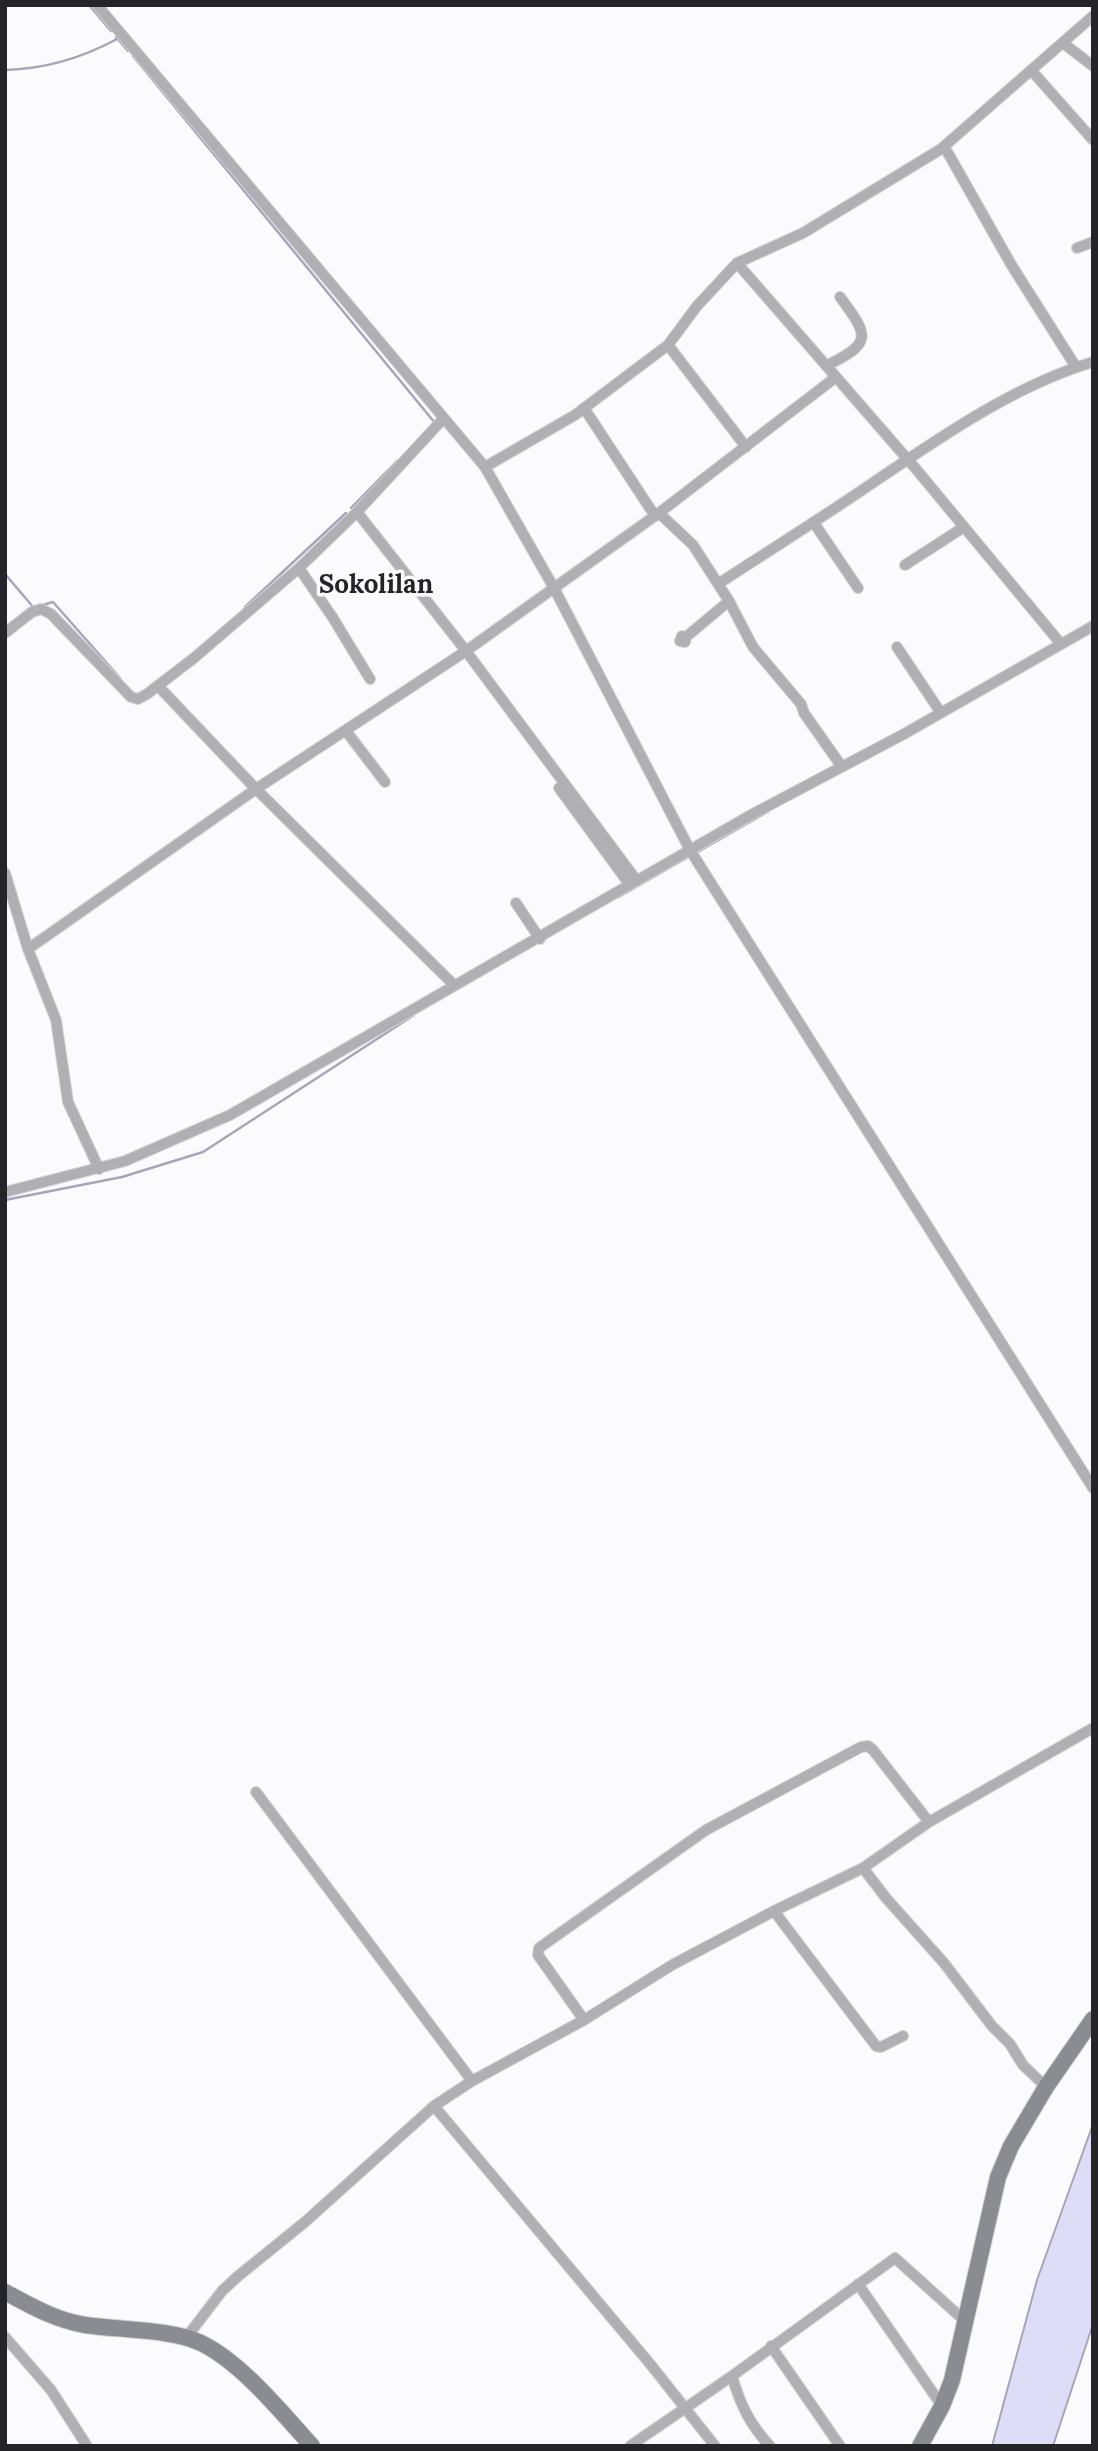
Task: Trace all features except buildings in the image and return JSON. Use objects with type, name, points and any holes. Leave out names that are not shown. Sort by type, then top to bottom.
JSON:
[{"type":"street","points":[[97,5],[485,467],[554,588],[697,859],[1093,1488]]},
{"type":"street","points":[[485,467],[584,408],[668,345],[697,306],[737,263],[803,233],[944,146],[1093,16]]},
{"type":"street","points":[[1063,43],[1093,66]]},
{"type":"street","points":[[1031,70],[1093,139]]},
{"type":"street","points":[[944,146],[1012,266],[1076,367]]},
{"type":"street","points":[[1077,248],[1093,242]]},
{"type":"street","points":[[737,263],[907,459],[1061,644]]},
{"type":"street","points":[[826,366],[854,352],[861,337],[859,325],[840,297]]},
{"type":"street","points":[[668,345],[746,447]]},
{"type":"street","points":[[718,584],[907,459],[1000,402],[1076,367],[1093,362]]},
{"type":"street","points":[[28,949],[256,789],[463,653],[657,515],[836,377]]},
{"type":"street","points":[[584,408],[657,515],[693,545],[729,601],[753,647],[801,704],[804,713],[842,767]]},
{"type":"street","points":[[5,633],[32,612],[40,610],[51,614],[131,697],[138,699],[159,687],[299,568],[443,419]]},
{"type":"street","points":[[355,513],[463,653],[633,883]]},
{"type":"street","points":[[814,523],[858,588]]},
{"type":"street","points":[[905,565],[964,527]]},
{"type":"street","points":[[299,568],[370,680]]},
{"type":"street","points":[[681,636],[680,641],[685,642],[686,637],[729,601]]},
{"type":"street","points":[[5,1192],[125,1161],[230,1115],[454,985],[540,939],[633,883],[697,859],[842,767],[1093,626]]},
{"type":"street","points":[[897,647],[942,713]]},
{"type":"street","points":[[159,687],[256,789],[454,985]]},
{"type":"street","points":[[346,731],[385,782]]},
{"type":"street","points":[[5,873],[28,949],[56,1020],[68,1102],[99,1168]]},
{"type":"street","points":[[516,903],[540,939]]},
{"type":"street","points":[[186,2338],[230,2284],[305,2222],[434,2106],[472,2081],[584,2020],[671,1965],[863,1868],[929,1822],[1093,1728]]},
{"type":"street","points":[[584,2020],[538,1955],[539,1948],[706,1830],[868,1746],[929,1822]]},
{"type":"street","points":[[256,1792],[472,2081]]},
{"type":"street","points":[[863,1868],[944,1963],[992,2026],[1010,2044],[1023,2065],[1046,2087]]},
{"type":"street","points":[[774,1911],[876,2046],[881,2047],[903,2036]]},
{"type":"street","points":[[919,2446],[942,2406],[952,2380],[998,2177],[1012,2146],[1046,2087],[1093,2019]]},
{"type":"street","points":[[434,2106],[715,2446]]},
{"type":"street","points":[[630,2446],[892,2260],[898,2258],[965,2320]]},
{"type":"street","points":[[858,2284],[942,2406]]},
{"type":"street","points":[[5,2292],[59,2319],[84,2325],[186,2338],[202,2344],[240,2372],[312,2446]]},
{"type":"street","points":[[5,2337],[51,2390],[87,2446]]},
{"type":"street","points":[[771,2346],[840,2446]]},
{"type":"street","points":[[732,2376],[741,2406],[758,2434],[769,2446]]},
{"type":"water","points":[[1093,2124],[1093,2324],[1053,2446],[992,2446],[1037,2280]]},
{"type":"waterway","points":[[89,5],[111,31]]},
{"type":"waterway","points":[[116,37],[128,51]]},
{"type":"waterway","points":[[5,70],[63,61],[117,39]]},
{"type":"waterway","points":[[133,56],[435,423]]},
{"type":"waterway","points":[[351,508],[398,460]]},
{"type":"waterway","points":[[245,607],[346,513]]},
{"type":"waterway","points":[[5,574],[34,608]]},
{"type":"waterway","points":[[43,605],[53,602],[120,678]]},
{"type":"waterway","points":[[696,853],[769,811]]},
{"type":"waterway","points":[[617,898],[690,856]]},
{"type":"waterway","points":[[5,1200],[122,1177],[203,1152],[414,1015]]},
{"type":"district","name":"Sokolilan","points":[[376,586]]}]
